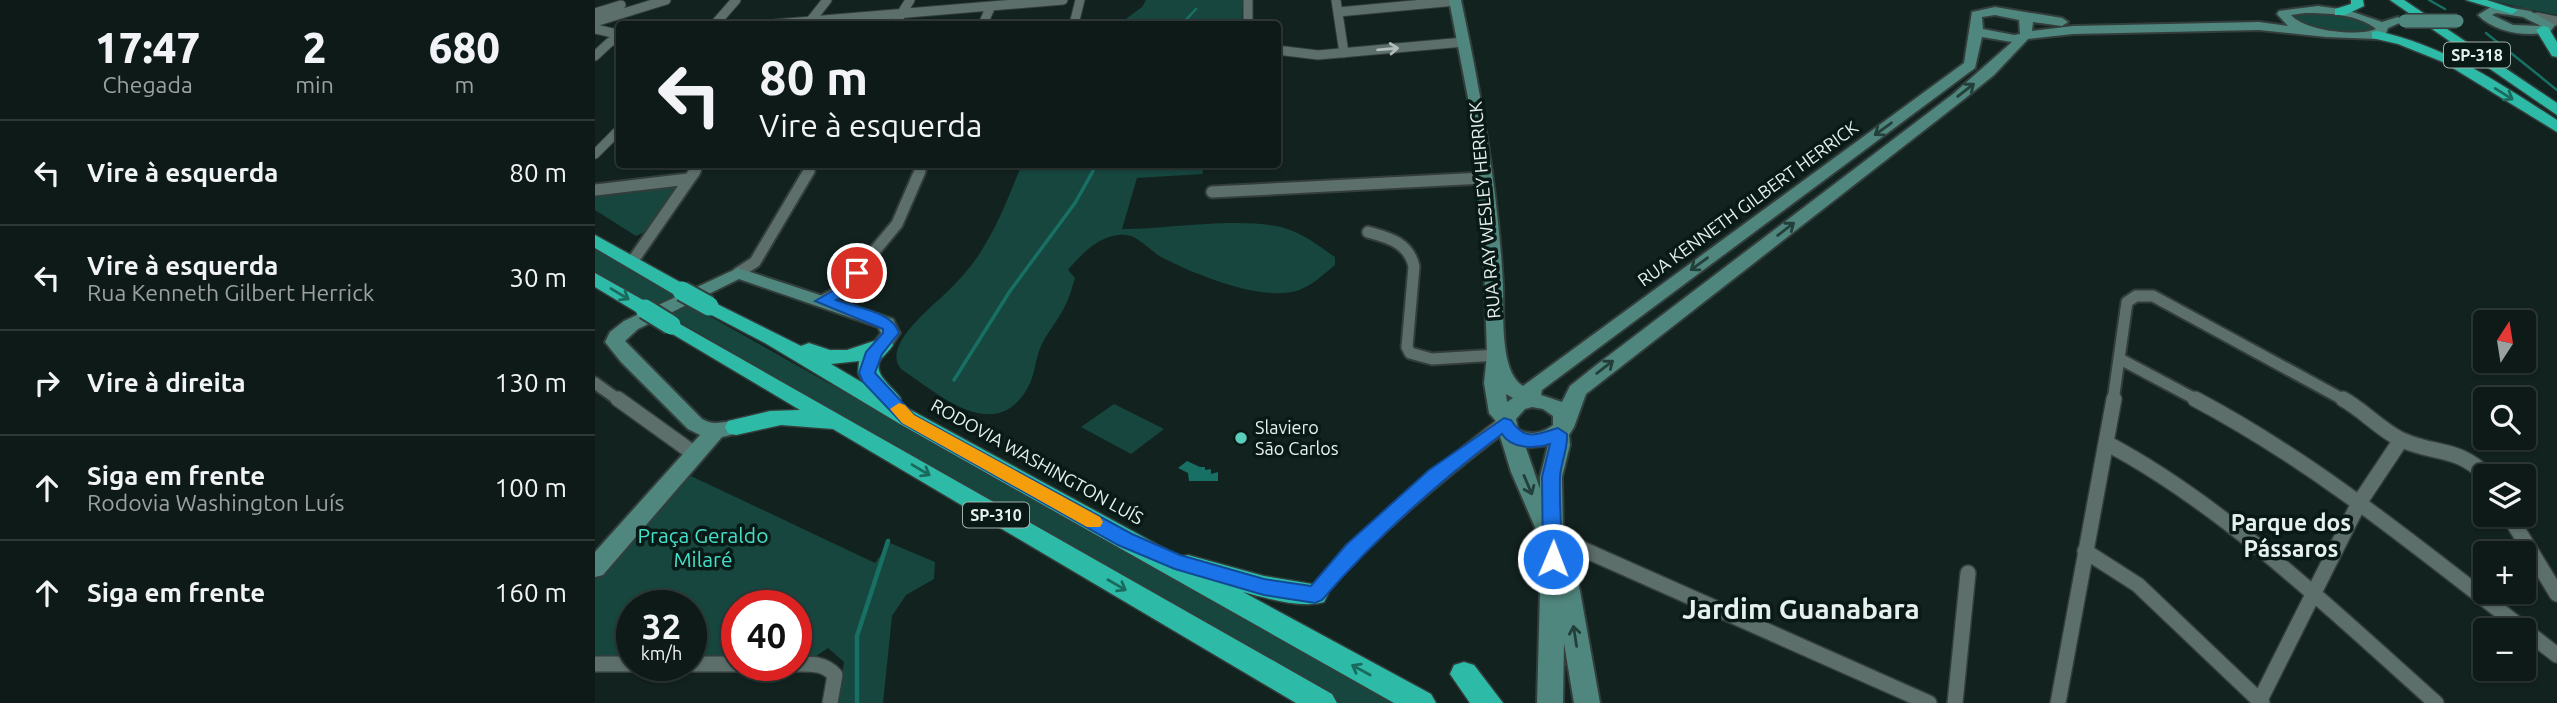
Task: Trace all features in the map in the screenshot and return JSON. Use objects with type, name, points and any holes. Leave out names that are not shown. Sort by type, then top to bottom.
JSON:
[{"type":"highway","points":[[2340,12],[2358,6],[2357,0]]},
{"type":"highway","name":"SP-318","points":[[2396,0],[2557,110]]},
{"type":"highway","name":"SP-318","points":[[2406,0],[2557,101]]},
{"type":"highway","points":[[2472,0],[2512,10]]},
{"type":"highway","points":[[2548,24],[2557,53]]},
{"type":"highway","points":[[2379,30],[2438,52],[2557,127]]},
{"type":"highway","name":"RODOVIA WASHINGTON LUÍS","points":[[595,240],[681,291],[772,338],[908,419],[1421,703]]},
{"type":"highway","name":"SP-310","points":[[595,279],[731,361],[1322,703]]},
{"type":"highway","points":[[772,338],[833,359],[845,359],[883,344]]},
{"type":"highway","points":[[883,344],[870,360],[869,378],[908,419]]},
{"type":"highway","points":[[726,430],[764,409],[772,396],[766,387],[731,361]]},
{"type":"highway","points":[[726,430],[771,418],[807,417],[880,446]]},
{"type":"highway","points":[[1125,539],[1175,561],[1264,587],[1315,594]]},
{"type":"highway","points":[[1464,674],[1488,703]]},
{"type":"street","points":[[595,13],[631,3],[666,0]]},
{"type":"street","points":[[718,21],[736,0]]},
{"type":"street","points":[[811,21],[827,0]]},
{"type":"street","points":[[897,21],[910,0]]},
{"type":"street","points":[[827,21],[1063,0]]},
{"type":"street","points":[[1075,21],[1080,0]]},
{"type":"street","points":[[1248,0],[1248,21]]},
{"type":"street","points":[[1336,0],[1344,52]]},
{"type":"street","name":"RUA KENNETH GILBERT HERRICK","points":[[1531,400],[1532,387],[1970,65],[1978,0]]},
{"type":"street","points":[[1988,0],[2023,17],[2071,23],[2248,20],[2286,7],[2401,20],[2457,21],[2504,26],[2548,24]]},
{"type":"street","points":[[1338,12],[1456,1]]},
{"type":"street","name":"RUA RAY WESLEY HERRICK","points":[[1456,1],[1476,103],[1493,261],[1497,359],[1494,383],[1499,413],[1507,425],[1522,472],[1545,527],[1552,533],[1567,591],[1587,703]]},
{"type":"street","points":[[595,22],[631,3]]},
{"type":"street","points":[[623,21],[631,3]]},
{"type":"street","points":[[984,21],[991,6]]},
{"type":"street","points":[[2286,7],[2290,24],[2320,33]]},
{"type":"street","points":[[2471,22],[2494,9],[2512,10],[2548,24]]},
{"type":"street","points":[[1976,23],[2006,11]]},
{"type":"street","points":[[2484,15],[2504,26]]},
{"type":"street","points":[[2364,16],[2379,30]]},
{"type":"street","points":[[1550,703],[1553,525],[1551,477],[1562,427],[1577,391],[1989,72],[2025,37],[2027,22],[2023,17]]},
{"type":"street","points":[[1976,23],[2003,38],[2073,30],[2259,26],[2320,33],[2379,30],[2401,20]]},
{"type":"street","points":[[595,29],[616,33]]},
{"type":"street","points":[[595,55],[616,34]]},
{"type":"street","points":[[1281,51],[1306,55],[1464,42]]},
{"type":"street","points":[[595,154],[599,146],[616,132]]},
{"type":"street","points":[[632,262],[697,168]]},
{"type":"street","points":[[726,430],[704,431],[695,424],[615,342],[617,336],[631,325],[738,273],[755,262],[811,168]]},
{"type":"street","points":[[823,301],[842,290],[897,224],[921,168]]},
{"type":"street","points":[[1212,192],[1484,178]]},
{"type":"street","points":[[595,190],[688,179]]},
{"type":"street","points":[[1368,232],[1399,242],[1409,247],[1413,254],[1407,346],[1410,353],[1432,359],[1497,359],[1508,386],[1531,400],[1557,407],[1562,427]]},
{"type":"street","points":[[738,273],[886,323],[891,333],[883,344]]},
{"type":"street","points":[[2057,703],[2108,444],[2127,302],[2136,296],[2153,296],[2361,409],[2401,440],[2461,456],[2475,464]]},
{"type":"street","points":[[2120,359],[2231,418],[2359,503],[2557,655]]},
{"type":"street","points":[[595,383],[696,455]]},
{"type":"street","points":[[1315,594],[1353,550],[1436,474],[1507,425],[1518,404],[1531,400]]},
{"type":"street","points":[[1507,425],[1531,442],[1541,441],[1562,427]]},
{"type":"street","points":[[595,568],[696,455],[726,430]]},
{"type":"street","points":[[2085,551],[2138,585],[2261,701],[2359,503],[2401,440]]},
{"type":"street","points":[[2108,444],[2155,470],[2313,594],[2436,703]]},
{"type":"street","points":[[2516,527],[2557,594]]},
{"type":"street","points":[[1552,533],[1929,703]]},
{"type":"street","points":[[1955,703],[1968,573]]},
{"type":"street","points":[[595,664],[616,664]]},
{"type":"street","points":[[812,665],[828,667],[835,675],[830,703]]},
{"type":"green space","points":[[1146,0],[1243,0],[1242,21],[1123,21],[1142,7]]},
{"type":"green space","points":[[2489,0],[2557,0],[2557,15],[2550,14]]},
{"type":"green space","points":[[2297,14],[2356,16],[2376,27],[2354,32],[2324,32],[2308,28],[2291,18]]},
{"type":"green space","points":[[1020,168],[1204,168],[1202,174],[1137,178],[1122,229],[1226,223],[1267,225],[1304,236],[1335,257],[1335,265],[1299,290],[1267,293],[1229,285],[1191,271],[1161,257],[1130,236],[1108,237],[1086,251],[1068,270],[1075,278],[1069,298],[1039,351],[1028,387],[1015,404],[1000,413],[983,414],[966,410],[949,401],[901,369],[897,359],[898,348],[912,326],[978,256]]},
{"type":"green space","points":[[678,185],[647,231],[636,236],[595,210],[595,191]]},
{"type":"green space","points":[[595,249],[679,297],[655,308],[595,272]]},
{"type":"green space","points":[[686,303],[1398,703],[1337,703],[664,313]]},
{"type":"green space","points":[[1114,404],[1164,429],[1131,454],[1081,427]]},
{"type":"green space","name":"Praça Geraldo Milaré","points":[[691,476],[875,563],[890,543],[935,562],[934,579],[906,595],[892,616],[883,703],[838,703],[844,662],[828,648],[812,659],[812,590],[721,590],[721,659],[707,658],[707,590],[616,590],[616,657],[595,656],[595,574],[684,477]]},
{"type":"shaded area","points":[[1187,461],[1205,467],[1205,470],[1211,469],[1211,474],[1218,472],[1218,481],[1189,481],[1188,473],[1178,468]]},
{"type":"waterway","points":[[2429,0],[2445,9]]},
{"type":"waterway","points":[[1185,21],[1196,9]]},
{"type":"waterway","points":[[2486,33],[2557,90]]},
{"type":"waterway","points":[[1092,172],[1094,168]]},
{"type":"waterway","points":[[954,380],[1010,291],[1075,203],[1092,172]]},
{"type":"waterway","points":[[857,703],[857,636],[888,541]]},
{"type":"slow traffic","points":[[899,409],[908,419],[1094,522]]},
{"type":"place","name":"Slaviero São Carlos","points":[[1241,438]]},
{"type":"district","name":"Parque dos Pássaros","points":[[2291,536]]},
{"type":"district","name":"Jardim Guanabara","points":[[1801,609]]},
{"type":"route","points":[[857,273],[839,293],[823,301],[881,321],[890,327],[891,333],[874,352],[867,373],[908,419],[1125,539],[1175,561],[1264,587],[1315,594],[1353,550],[1436,474],[1504,424],[1512,435],[1531,442],[1558,434],[1559,445],[1553,459],[1551,477],[1553,559]]}]
